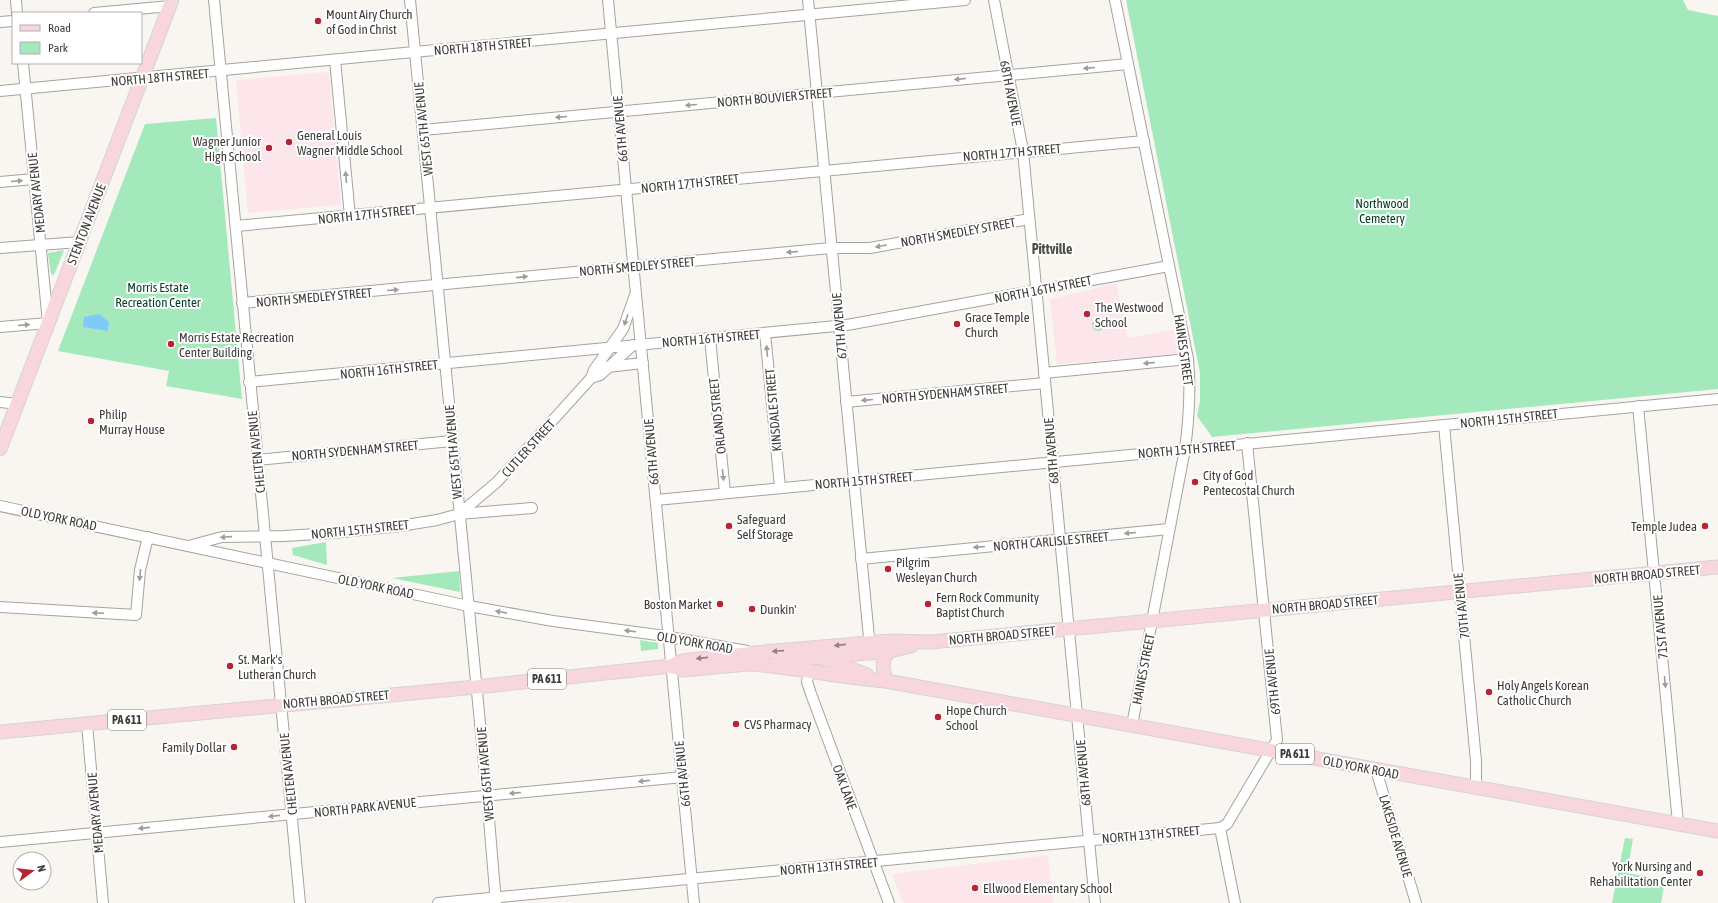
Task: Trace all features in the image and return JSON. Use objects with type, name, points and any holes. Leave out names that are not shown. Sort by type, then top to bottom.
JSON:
[{"type":"main road","name":"STENTON AVENUE","points":[[0,449],[171,3]]},
{"type":"main road","name":"NORTH BROAD STREET","points":[[0,732],[281,704],[476,687],[671,666],[683,670],[753,659],[802,649],[870,648],[890,651],[932,642],[1264,609],[1718,567]]},
{"type":"main road","name":"NORTH BROAD STREET","points":[[753,659],[818,657],[870,648],[890,641],[932,642]]},
{"type":"main road","name":"OLD YORK ROAD","points":[[802,649],[818,657],[886,681]]},
{"type":"main road","points":[[886,681],[883,663],[884,657],[890,651]]},
{"type":"main road","name":"OLD YORK ROAD","points":[[753,659],[848,678],[886,681],[1078,714],[1376,770],[1718,831]]},
{"type":"street","points":[[16,0],[17,12]]},
{"type":"street","name":"CHELTEN AVENUE","points":[[214,0],[236,226],[249,382],[300,903]]},
{"type":"street","name":"WEST 65TH AVENUE","points":[[410,0],[459,514],[488,795],[496,900]]},
{"type":"street","name":"66TH AVENUE","points":[[608,0],[636,292],[637,345],[643,363],[694,903]]},
{"type":"street","name":"67TH AVENUE","points":[[808,0],[870,648]]},
{"type":"street","name":"NORTH 18TH STREET","points":[[0,92],[965,0]]},
{"type":"street","name":"68TH AVENUE","points":[[994,0],[1023,151],[1053,462],[1059,540],[1078,714],[1088,840],[1095,903]]},
{"type":"street","name":"HAINES STREET","points":[[1115,0],[1188,359],[1190,399],[1185,449],[1132,725]]},
{"type":"street","points":[[102,12],[171,3]]},
{"type":"street","points":[[0,22],[12,21]]},
{"type":"street","points":[[335,60],[350,216]]},
{"type":"street","name":"MEDARY AVENUE","points":[[23,64],[48,323]]},
{"type":"street","name":"NORTH BOUVIER STREET","points":[[423,130],[1128,64]]},
{"type":"street","name":"NORTH 17TH STREET","points":[[236,226],[1023,151],[1144,141]]},
{"type":"street","points":[[0,182],[34,179]]},
{"type":"street","name":"NORTH SMEDLEY STREET","points":[[242,303],[438,286],[831,248],[870,248],[1029,219]]},
{"type":"street","points":[[0,248],[79,242]]},
{"type":"street","name":"NORTH 16TH STREET","points":[[249,382],[838,326],[881,320],[1169,266]]},
{"type":"street","name":"CUTLER STREET","points":[[459,514],[497,482],[591,378],[594,370],[612,347],[623,329],[636,292]]},
{"type":"street","points":[[0,327],[48,323]]},
{"type":"street","name":"KINSDALE STREET","points":[[766,333],[780,487]]},
{"type":"street","name":"ORLAND STREET","points":[[710,338],[725,493]]},
{"type":"street","name":"CUTLER STREET","points":[[591,378],[600,375],[607,367],[637,345]]},
{"type":"street","points":[[1044,373],[1188,359]]},
{"type":"street","points":[[607,367],[643,363]]},
{"type":"street","name":"NORTH SYDENHAM STREET","points":[[846,402],[1045,383]]},
{"type":"street","name":"NORTH 15TH STREET","points":[[656,500],[780,487],[1718,399]]},
{"type":"street","points":[[0,402],[17,404]]},
{"type":"street","name":"71ST AVENUE","points":[[1638,406],[1678,823]]},
{"type":"street","name":"70TH AVENUE","points":[[1444,425],[1476,761],[1476,788]]},
{"type":"street","name":"NORTH SYDENHAM STREET","points":[[257,460],[452,441]]},
{"type":"street","name":"69TH AVENUE","points":[[1220,828],[1228,824],[1277,740],[1247,443]]},
{"type":"street","name":"OLD YORK ROAD","points":[[0,506],[469,606],[553,622],[668,637],[753,659]]},
{"type":"street","name":"NORTH 15TH STREET","points":[[188,546],[222,537],[298,535],[400,526],[437,520],[459,514],[532,508]]},
{"type":"street","name":"NORTH CARLISLE STREET","points":[[861,559],[1169,529]]},
{"type":"street","points":[[0,607],[136,615],[140,570],[148,537]]},
{"type":"street","name":"OAK LANE","points":[[809,671],[807,682],[811,694],[889,903]]},
{"type":"street","name":"MEDARY AVENUE","points":[[87,724],[103,903]]},
{"type":"street","name":"LAKESIDE AVENUE","points":[[1376,770],[1416,903]]},
{"type":"street","name":"NORTH PARK AVENUE","points":[[0,842],[683,777]]},
{"type":"street","points":[[1220,828],[1235,903]]},
{"type":"street","name":"NORTH 13TH STREET","points":[[438,903],[496,900],[692,879],[1220,828]]},
{"type":"shaded area","name":"General Louis Wagner Middle School","points":[[329,72],[341,205],[248,213],[236,80]]},
{"type":"shaded area","name":"The Westwood School","points":[[1116,283],[1128,338],[1176,329],[1180,354],[1057,364],[1050,299]]},
{"type":"shaded area","name":"Ellwood Elementary School","points":[[1048,855],[1053,903],[903,903],[892,874]]},
{"type":"green space","name":"Northwood Cemetery","points":[[1126,0],[1683,0],[1688,10],[1718,16],[1718,389],[1212,437],[1197,416],[1200,401],[1200,373]]},
{"type":"green space","name":"Morris Estate Recreation Center","points":[[216,118],[242,399],[166,386],[169,371],[58,351],[145,124]]},
{"type":"green space","points":[[64,250],[54,275],[51,274],[48,253]]},
{"type":"green space","points":[[1096,319],[1100,319],[1104,325],[1100,331],[1096,331],[1092,327],[1092,323]]},
{"type":"green space","points":[[326,542],[327,565],[293,555],[292,548]]},
{"type":"green space","points":[[459,571],[460,592],[392,578]]},
{"type":"green space","points":[[640,640],[658,643],[658,649],[641,651]]},
{"type":"green space","points":[[1625,838],[1633,839],[1627,873],[1665,880],[1661,903],[1612,903]]},
{"type":"water","points":[[99,314],[109,322],[108,331],[83,327],[84,317]]},
{"type":"place","name":"Mount Airy Church of God in Christ","points":[[318,21]]},
{"type":"place","name":"General Louis Wagner Middle School","points":[[289,142]]},
{"type":"place","name":"Wagner Junior High School","points":[[269,148]]},
{"type":"place","name":"The Westwood School","points":[[1087,314]]},
{"type":"place","name":"Grace Temple Church","points":[[957,324]]},
{"type":"place","name":"Morris Estate Recreation Center Building","points":[[171,344]]},
{"type":"place","name":"Philip Murray House","points":[[91,421]]},
{"type":"place","name":"City of God Pentecostal Church","points":[[1195,482]]},
{"type":"place","name":"Safeguard Self Storage","points":[[729,526]]},
{"type":"place","name":"Temple Judea","points":[[1705,526]]},
{"type":"place","name":"Pilgrim Wesleyan Church","points":[[888,569]]},
{"type":"place","name":"Boston Market","points":[[720,604]]},
{"type":"place","name":"Fern Rock Community Baptist Church","points":[[928,604]]},
{"type":"place","name":"Dunkin'","points":[[752,609]]},
{"type":"place","name":"St. Mark's Lutheran Church","points":[[230,666]]},
{"type":"place","name":"Holy Angels Korean Catholic Church","points":[[1489,692]]},
{"type":"place","name":"Hope Church School","points":[[938,717]]},
{"type":"place","name":"CVS Pharmacy","points":[[736,724]]},
{"type":"place","name":"Family Dollar","points":[[234,747]]},
{"type":"place","name":"York Nursing and Rehabilitation Center","points":[[1700,873]]},
{"type":"place","name":"Ellwood Elementary School","points":[[975,888]]},
{"type":"district","name":"Pittville","points":[[1052,249]]}]
